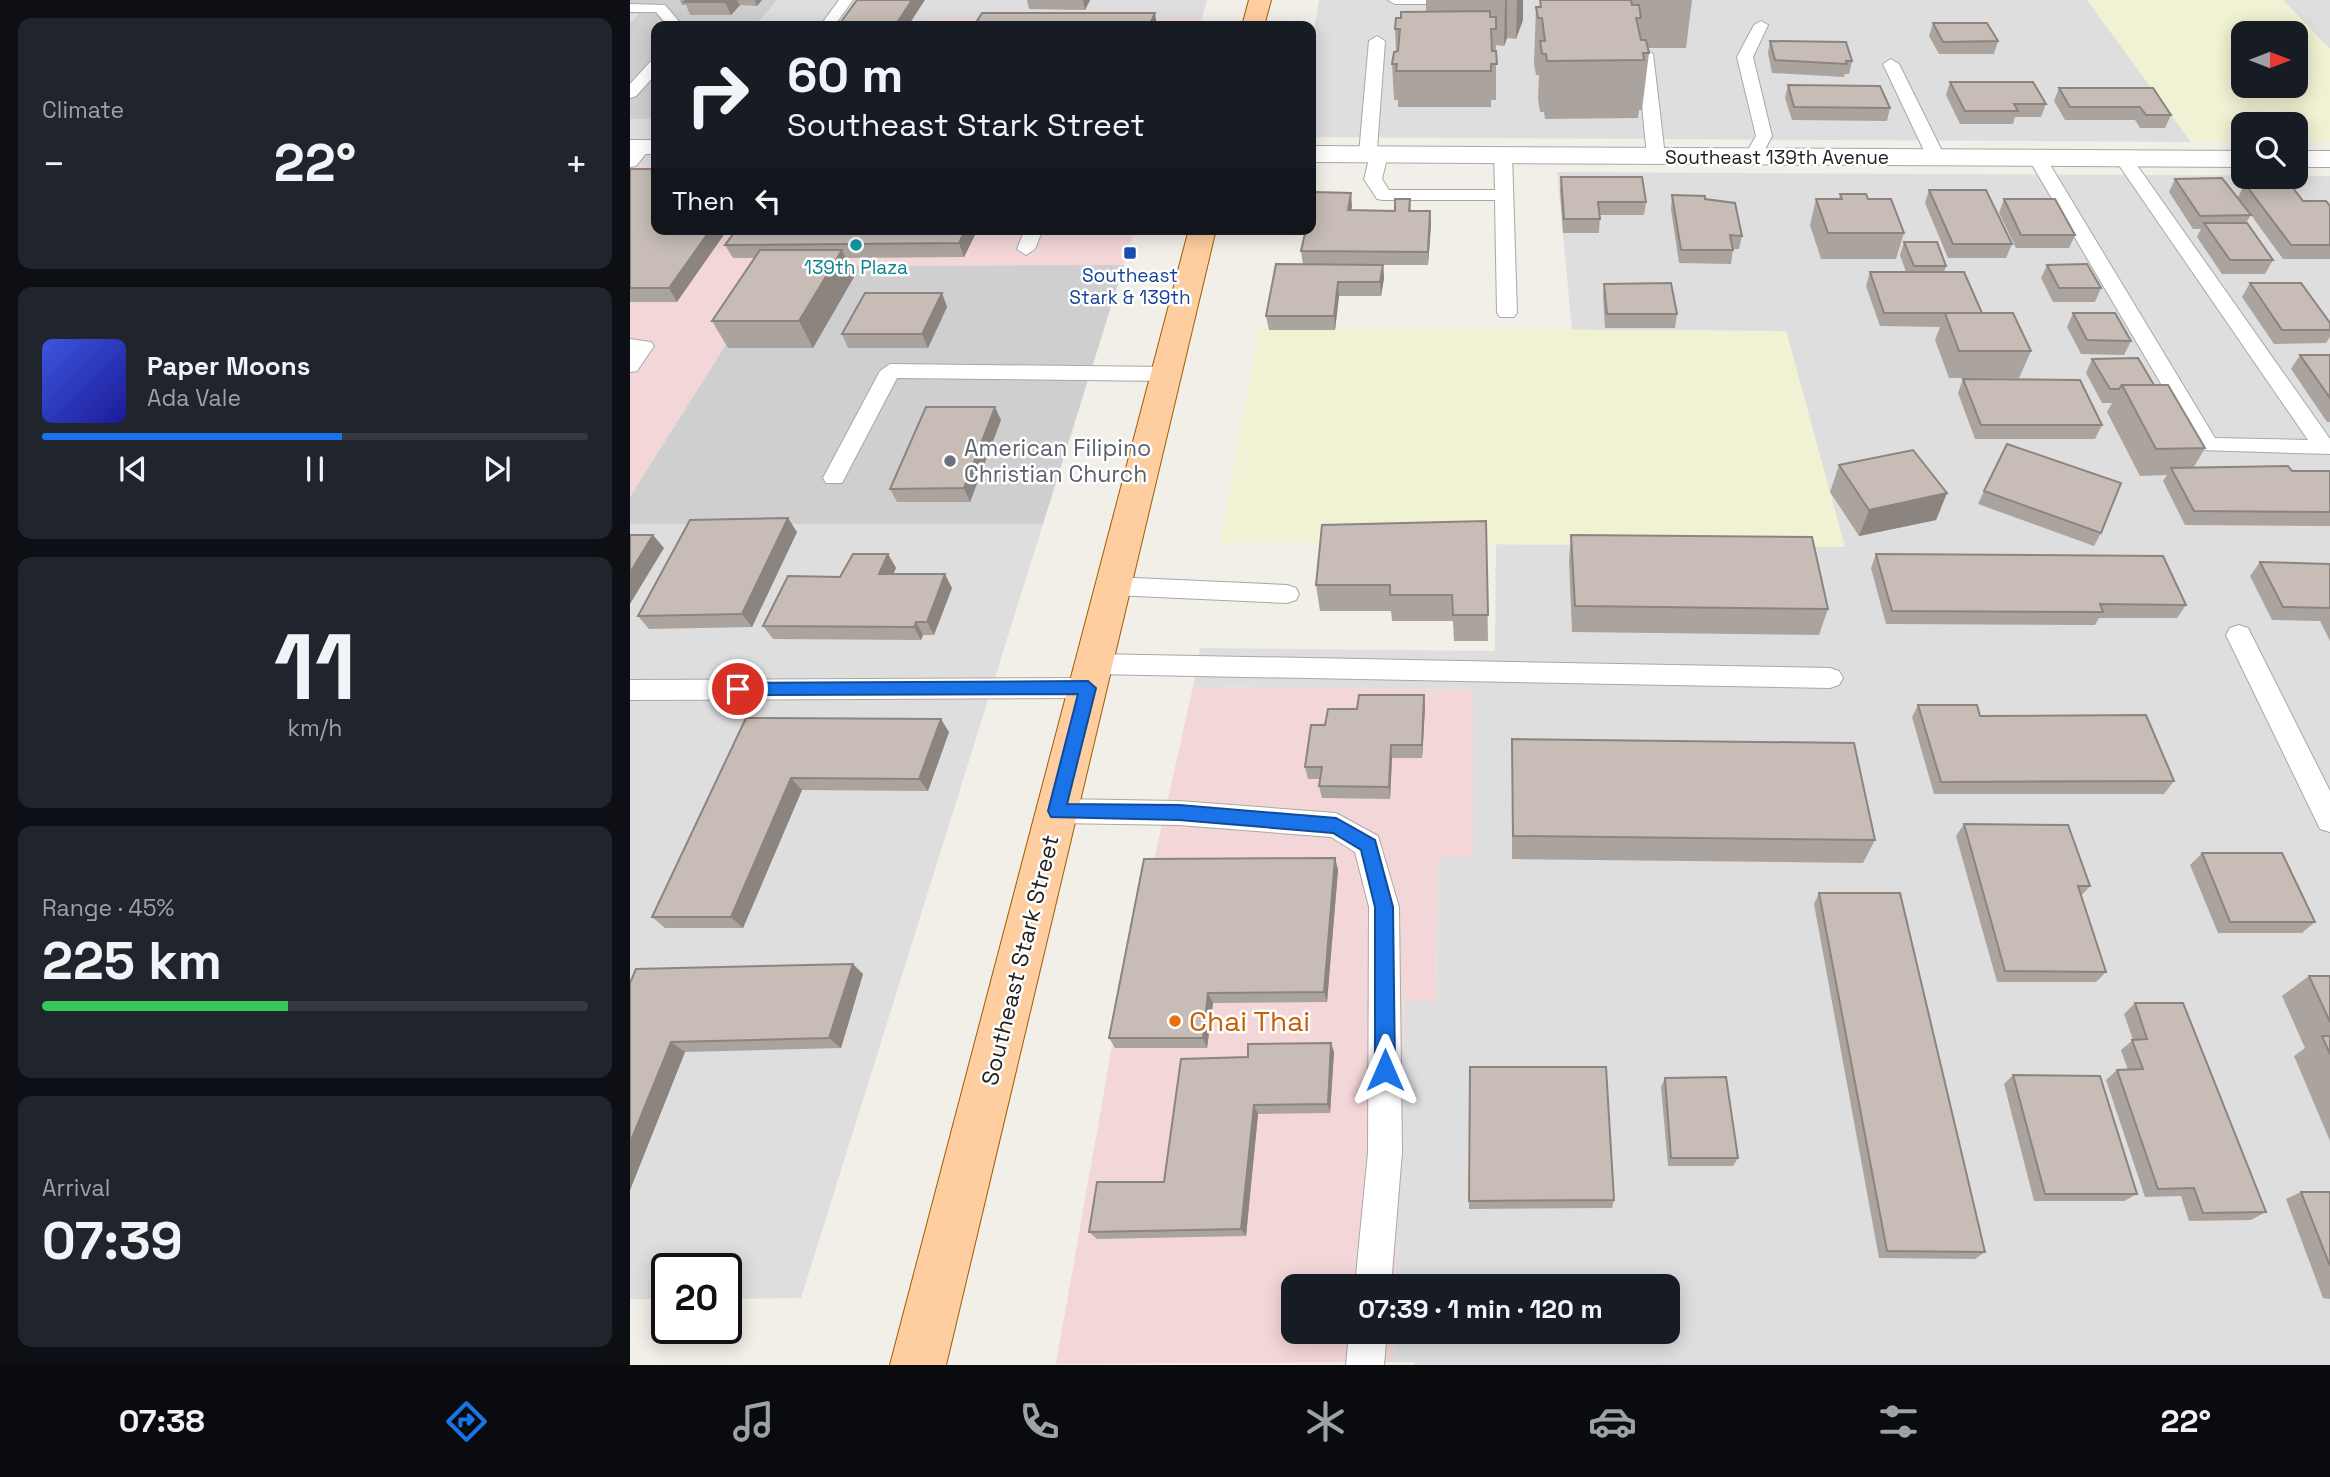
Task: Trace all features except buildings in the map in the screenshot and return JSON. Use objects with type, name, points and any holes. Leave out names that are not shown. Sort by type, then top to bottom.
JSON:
[{"type":"main road","points":[[1254,21],[1260,0]]},
{"type":"main road","name":"Southeast Stark Street","points":[[918,1365],[1201,235]]},
{"type":"street","name":"Southeast 139th Avenue","points":[[1316,154],[2231,159]]},
{"type":"street","points":[[2308,159],[2330,159]]},
{"type":"lane","points":[[831,21],[846,0]]},
{"type":"lane","points":[[1395,0],[1513,0]]},
{"type":"lane","points":[[630,8],[660,8],[672,21]]},
{"type":"lane","points":[[1754,157],[1764,136],[1745,57],[1761,24]]},
{"type":"lane","points":[[1377,41],[1373,179],[1383,195],[1503,195]]},
{"type":"lane","points":[[1645,54],[1656,156]]},
{"type":"lane","points":[[1891,64],[1936,158]]},
{"type":"lane","points":[[630,93],[651,70]]},
{"type":"lane","points":[[1503,155],[1507,313]]},
{"type":"lane","points":[[2037,158],[2208,445],[2325,448],[2123,158]]},
{"type":"lane","points":[[1026,249],[1032,235]]},
{"type":"lane","points":[[630,345],[644,345],[630,366]]},
{"type":"lane","points":[[834,478],[890,371],[1166,374]]},
{"type":"lane","points":[[1113,586],[1287,594]]},
{"type":"lane","points":[[2239,635],[2330,820]]},
{"type":"lane","points":[[630,690],[1091,676],[1830,678]]},
{"type":"lane","points":[[1057,811],[1179,813],[1336,825],[1368,845],[1384,907],[1385,1152],[1374,1274]]},
{"type":"lane","points":[[1365,1365],[1367,1344]]},
{"type":"shaded area","points":[[630,0],[1207,0],[1202,18],[651,21],[651,164],[630,164]]},
{"type":"shaded area","points":[[630,0],[777,0],[759,21],[651,21],[651,119],[630,119],[630,23],[639,14],[630,13]]},
{"type":"shaded area","points":[[1319,0],[2087,0],[2191,142],[1316,137],[1315,21]]},
{"type":"shaded area","points":[[2283,0],[2330,0],[2330,49],[2308,26],[2308,21],[2303,21]]},
{"type":"shaded area","points":[[932,18],[1202,18],[1201,21],[930,21]]},
{"type":"shaded area","points":[[630,164],[651,164],[651,235],[1133,235],[1124,265],[775,266],[630,497]]},
{"type":"shaded area","points":[[1557,172],[2231,175],[2231,189],[2308,189],[2308,176],[2330,176],[2330,1365],[1414,1365],[1414,1362],[1393,1362],[1394,1344],[1680,1344],[1680,1274],[1395,1274],[1405,1001],[1436,1001],[1438,856],[1473,857],[1473,690],[1193,687],[1200,648],[1495,651],[1496,544],[1844,546],[1786,331],[1572,330]]},
{"type":"shaded area","points":[[1124,265],[1043,524],[630,524],[630,497],[775,266]]},
{"type":"shaded area","points":[[630,524],[1043,524],[801,1298],[742,1299],[742,1253],[651,1253],[651,1299],[630,1299]]},
{"type":"shaded area","points":[[1193,687],[1473,690],[1473,857],[1438,857],[1436,1001],[1405,1001],[1395,1274],[1281,1274],[1281,1344],[1394,1344],[1393,1362],[1056,1364],[1111,1052]]},
{"type":"green space","points":[[2087,0],[2283,0],[2303,21],[2231,21],[2231,98],[2308,98],[2308,26],[2330,49],[2330,142],[2308,142],[2308,112],[2231,112],[2231,142],[2191,142]]},
{"type":"green space","points":[[1260,327],[1786,331],[1845,547],[1220,542]]},
{"type":"place","name":"139th Plaza","points":[[856,245]]},
{"type":"place","name":"Southeast Stark & 139th","points":[[1130,253]]},
{"type":"place","name":"American Filipino Christian Church","points":[[950,461]]},
{"type":"place","name":"Chai Thai","points":[[1175,1021]]},
{"type":"route","points":[[738,689],[1088,688],[1057,811],[1179,813],[1336,825],[1368,845],[1384,907],[1385,1070]]}]
